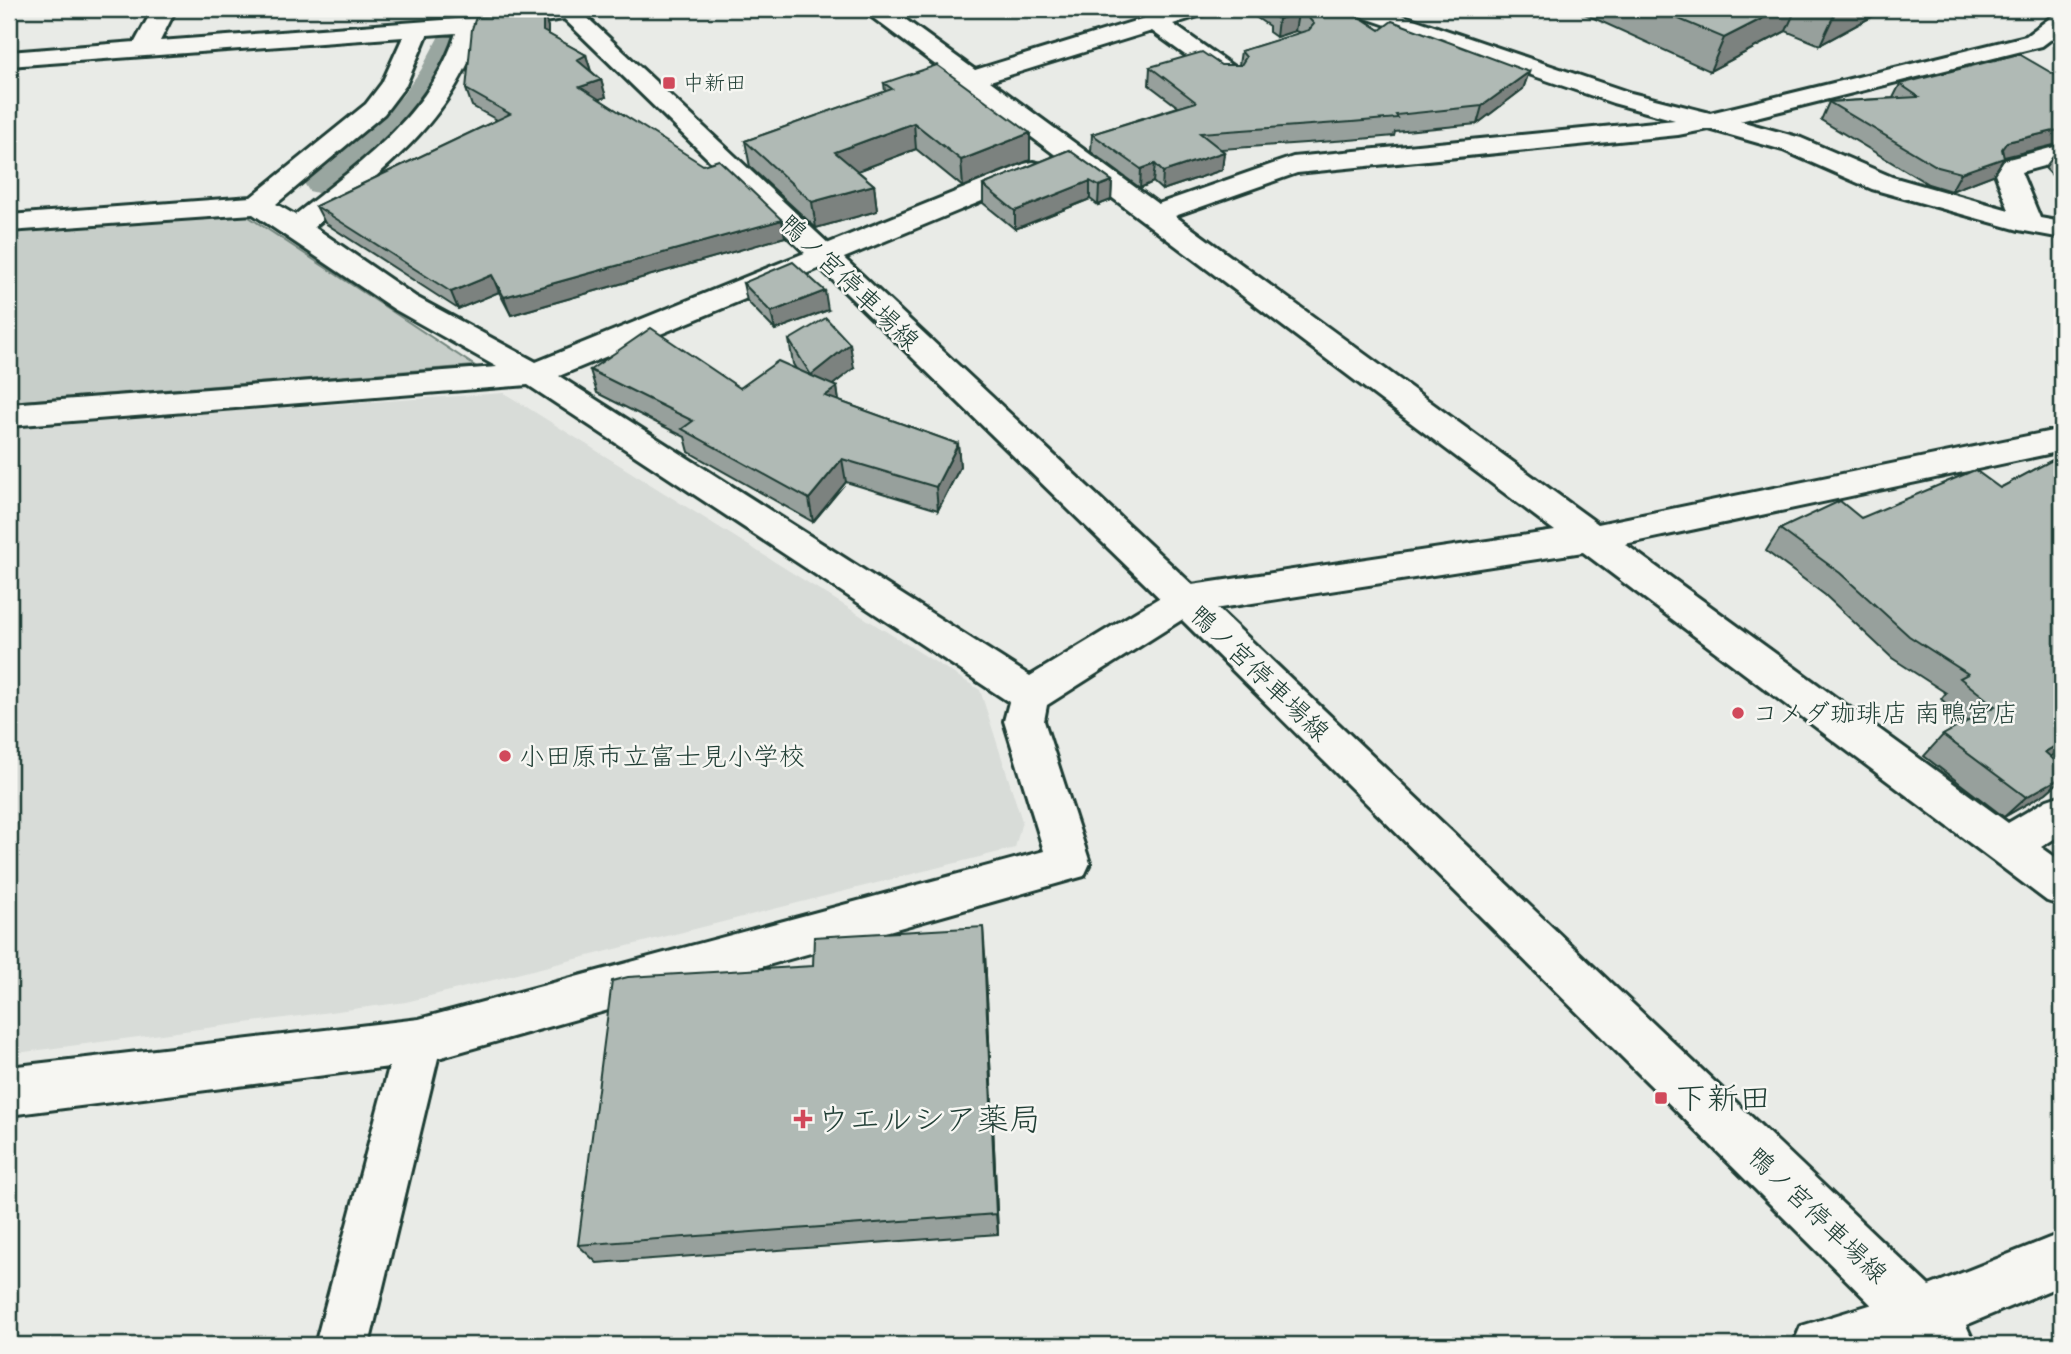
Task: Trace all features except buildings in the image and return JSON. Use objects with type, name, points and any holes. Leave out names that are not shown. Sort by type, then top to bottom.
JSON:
[{"type":"street","points":[[144,49],[164,9]]},
{"type":"street","points":[[876,9],[2062,887]]},
{"type":"street","points":[[972,79],[1197,9]]},
{"type":"street","points":[[1363,9],[1622,98],[1792,144],[1882,183],[2029,224],[2062,230]]},
{"type":"street","points":[[9,59],[414,23],[470,25],[573,10]]},
{"type":"street","name":"鴨ノ宮停車場線","points":[[573,10],[822,256],[1185,600],[1935,1331]]},
{"type":"street","points":[[1155,214],[1293,165],[1678,127],[1710,121],[2034,41],[2062,20]]},
{"type":"street","points":[[1155,22],[1227,66]]},
{"type":"street","points":[[9,223],[258,205],[375,109],[394,85],[414,23]]},
{"type":"street","points":[[296,228],[405,135],[435,100],[453,75],[470,25]]},
{"type":"street","points":[[2034,41],[2062,51]]},
{"type":"street","points":[[2029,224],[2006,168],[2062,153]]},
{"type":"street","points":[[9,415],[534,374],[1073,154]]},
{"type":"street","points":[[258,205],[405,303],[534,374],[1030,696]]},
{"type":"street","points":[[9,1091],[419,1041],[1069,863],[1024,721],[1030,696],[1185,600],[1591,538],[2062,440]]},
{"type":"street","points":[[2006,845],[2062,813]]},
{"type":"street","points":[[342,1345],[419,1041]]},
{"type":"street","points":[[1820,1345],[1935,1331],[2062,1259]]},
{"type":"shaded area","points":[[246,215],[475,366],[9,402],[9,232]]},
{"type":"shaded area","name":"小田原市立富士見小学校","points":[[504,393],[980,690],[1022,821],[1015,848],[406,1002],[9,1054],[9,426]]},
{"type":"waterway","points":[[322,183],[414,103],[437,71],[452,39]]},
{"type":"place","name":"中新田","points":[[669,83]]},
{"type":"place","name":"コメダ珈琲店 南鴨宮店","points":[[1738,713]]},
{"type":"place","name":"小田原市立富士見小学校","points":[[505,756]]},
{"type":"place","name":"下新田","points":[[1661,1098]]},
{"type":"place","name":"ウエルシア薬局","points":[[803,1119]]}]
